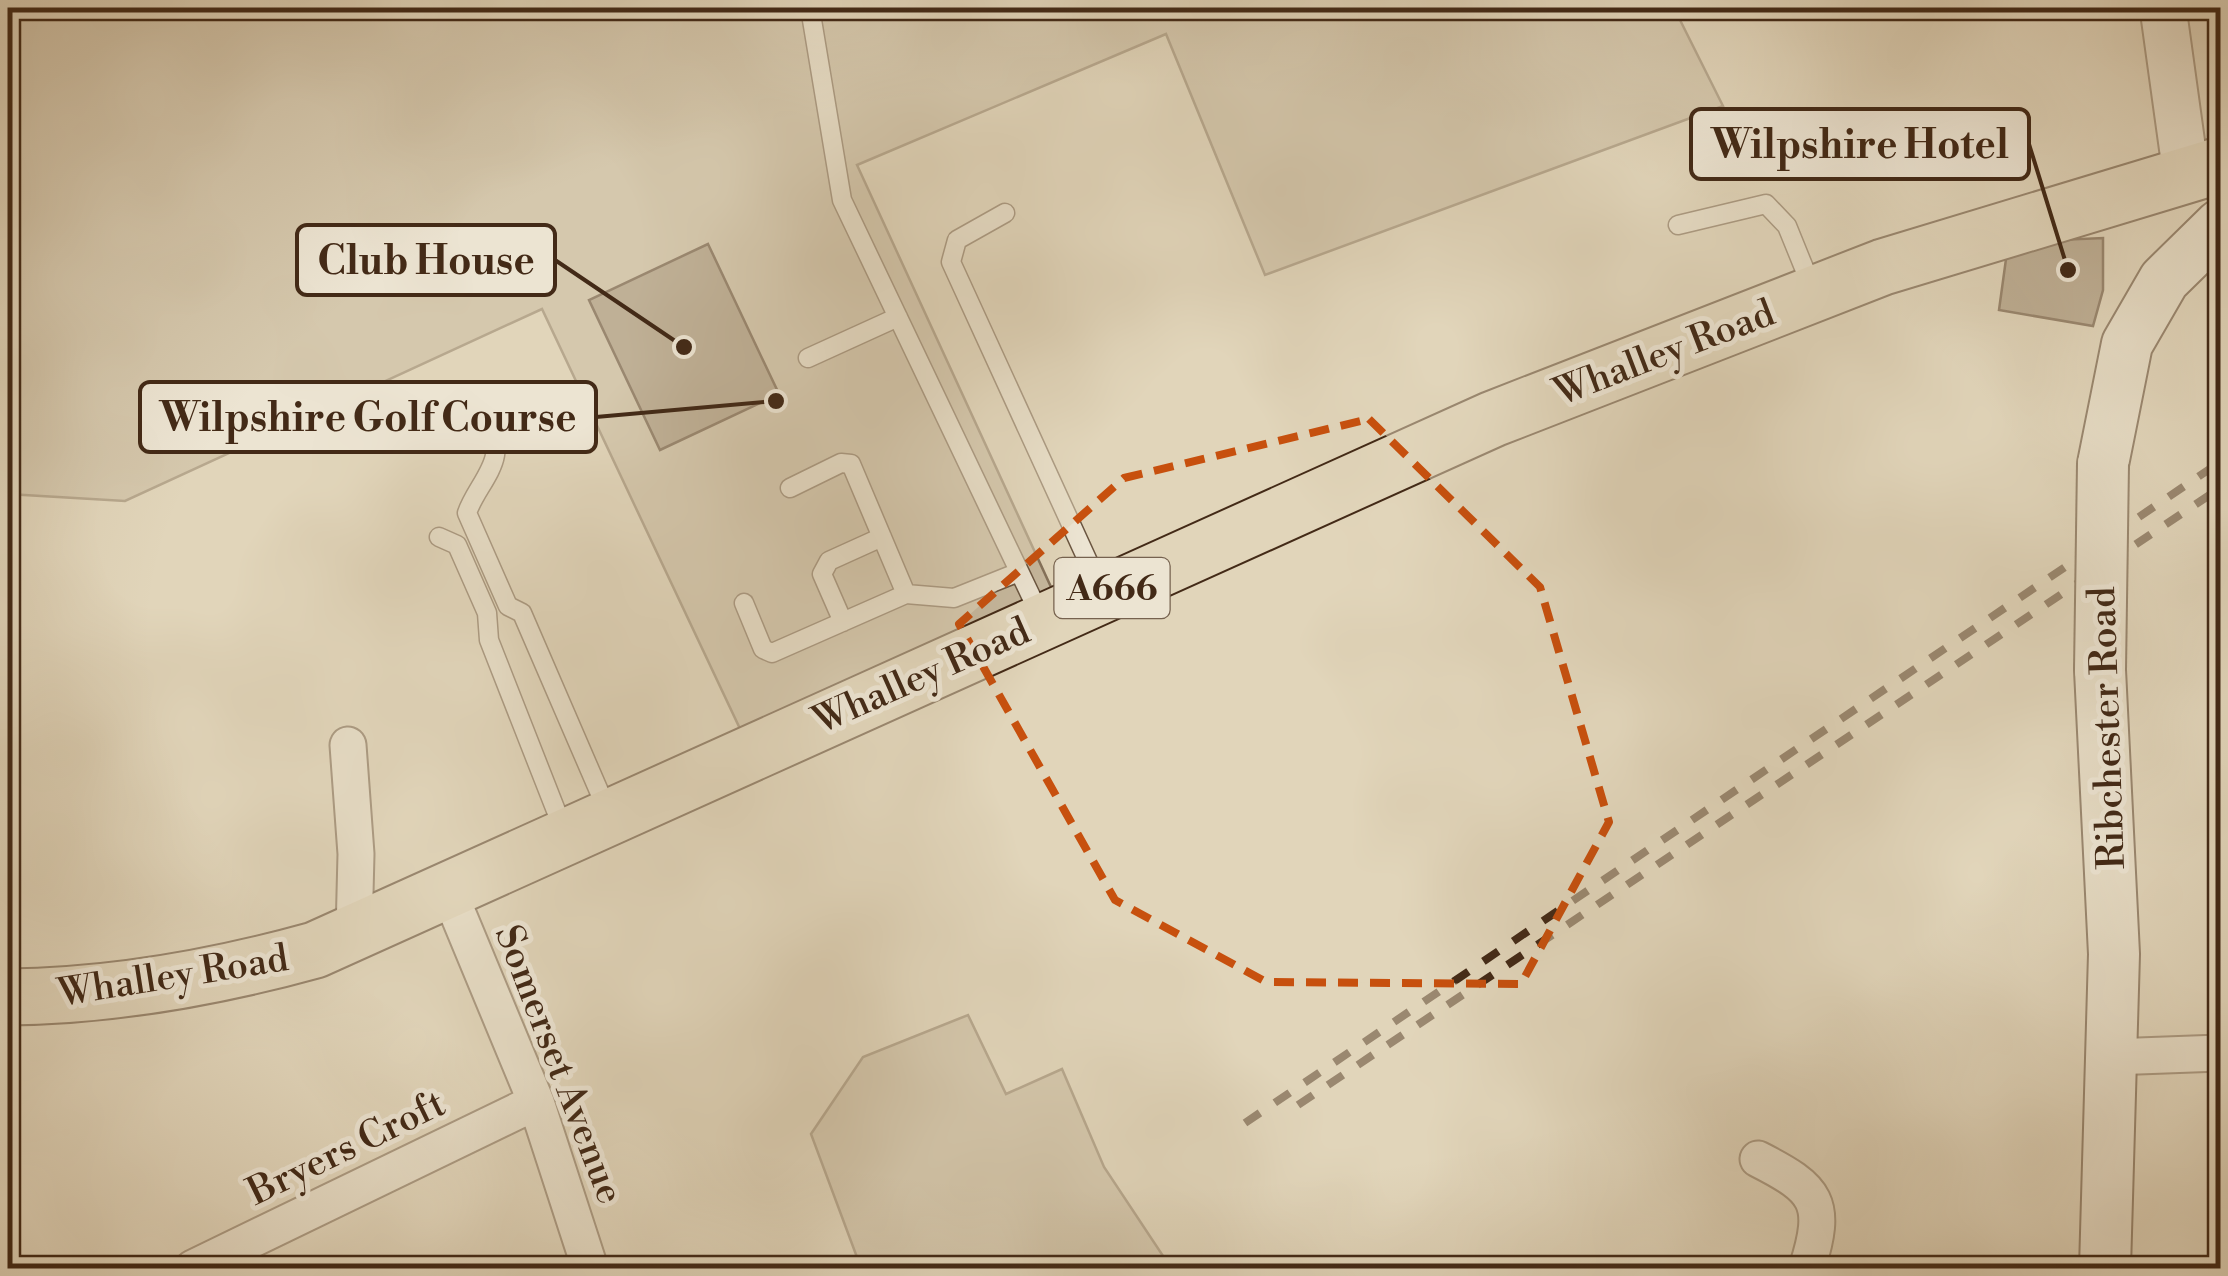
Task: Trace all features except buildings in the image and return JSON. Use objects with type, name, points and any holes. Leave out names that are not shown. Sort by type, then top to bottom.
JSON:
[{"type":"highway","name":"Whalley Road","points":[[8,997],[91,996],[243,970],[315,950],[1493,419],[1883,266],[2203,169]]},
{"type":"main road","name":"Ribchester Road","points":[[2104,1268],[2114,954],[2100,670],[2102,464],[2127,344],[2164,280],[2220,224]]},
{"type":"street","points":[[2163,8],[2203,169]]},
{"type":"street","points":[[348,745],[356,854],[354,933]]},
{"type":"street","name":"Somerset Avenue","points":[[448,890],[536,1102],[590,1268]]},
{"type":"street","points":[[2111,1057],[2220,1052]]},
{"type":"street","name":"Bryers Croft","points":[[193,1268],[536,1102]]},
{"type":"street","points":[[1758,1158],[1801,1180],[1810,1194],[1818,1234],[1807,1268]]},
{"type":"lane","points":[[810,8],[842,200],[1042,620]]},
{"type":"lane","points":[[1678,225],[1766,204],[1787,226],[1814,294]]},
{"type":"lane","points":[[1005,213],[957,240],[951,262],[1102,592]]},
{"type":"lane","points":[[808,358],[898,317]]},
{"type":"lane","points":[[474,395],[496,448],[495,459],[474,491],[467,513],[508,606],[522,613],[588,826]]},
{"type":"lane","points":[[790,488],[841,463],[850,464],[906,594]]},
{"type":"lane","points":[[844,622],[822,574],[830,561],[882,537]]},
{"type":"lane","points":[[439,538],[458,545],[487,613],[489,640],[588,826]]},
{"type":"lane","points":[[744,603],[763,649],[772,653],[906,594],[954,598],[1020,572]]},
{"type":"highlighted area","points":[[1369,419],[1540,587],[1609,822],[1521,984],[1266,982],[1115,900],[959,624],[1124,478]]},
{"type":"shaded area","points":[[8,8],[1674,8],[1723,106],[1265,275],[1166,34],[857,165],[1062,611],[751,752],[542,309],[125,501],[8,494]]},
{"type":"shaded area","points":[[968,1015],[1006,1094],[1062,1069],[1104,1167],[1171,1268],[861,1268],[811,1134],[863,1057]]},
{"type":"railway","points":[[1245,1123],[2220,462]]},
{"type":"railway","points":[[1298,1105],[2220,488]]},
{"type":"place","name":"Wilpshire Hotel","points":[[2068,270]]},
{"type":"place","name":"Club House","points":[[684,347]]},
{"type":"place","name":"Wilpshire Golf Course","points":[[776,401]]}]
